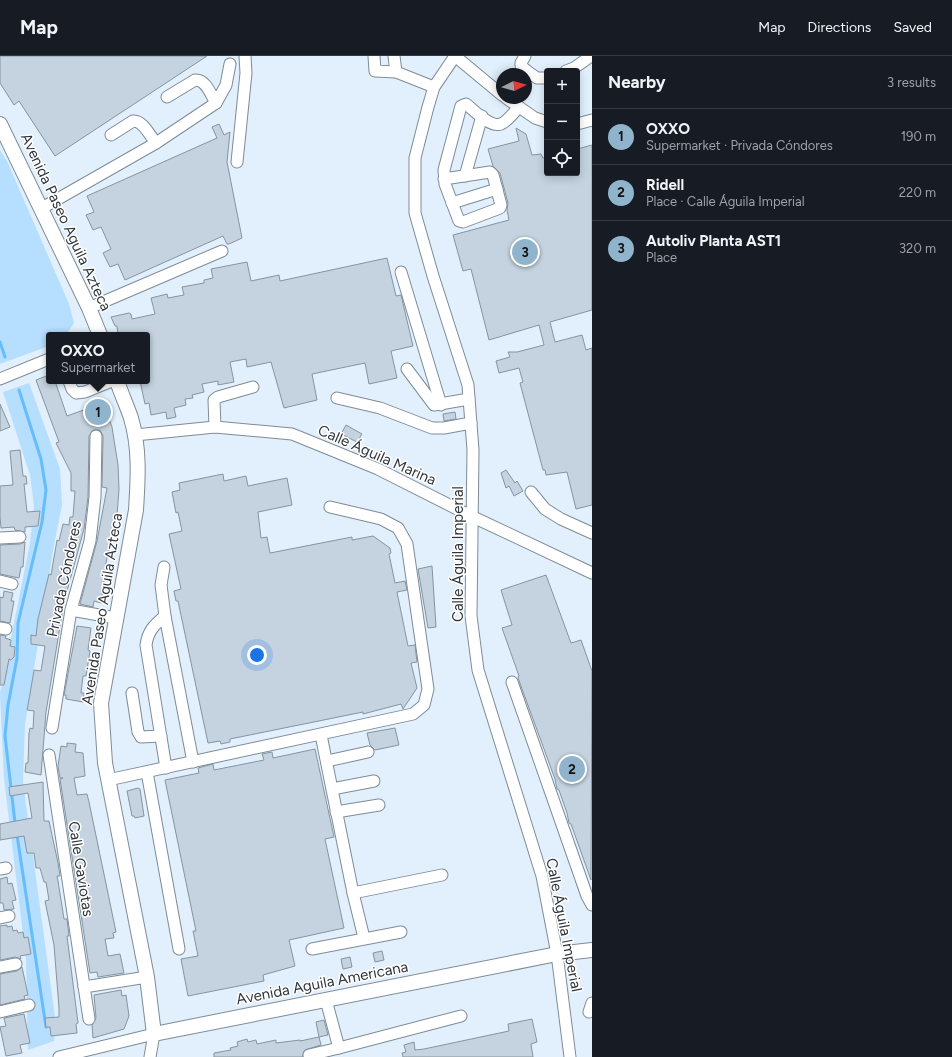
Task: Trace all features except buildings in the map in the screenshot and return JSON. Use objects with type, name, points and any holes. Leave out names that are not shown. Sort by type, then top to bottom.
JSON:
[{"type":"main road","name":"Avenida Paseo Aguila Azteca","points":[[0,124],[42,208],[99,332]]},
{"type":"main road","name":"Avenida Paseo Aguila Azteca","points":[[117,384],[131,419],[137,452],[138,481],[136,510],[102,703],[103,741],[108,780],[147,977],[154,1034]]},
{"type":"main road","name":"Avenida Aguila Americana","points":[[154,1034],[557,954],[592,950]]},
{"type":"street","points":[[237,162],[246,73],[245,56]]},
{"type":"street","points":[[374,56],[375,71],[396,72],[434,88]]},
{"type":"street","points":[[394,56],[396,72]]},
{"type":"street","points":[[455,56],[496,90]]},
{"type":"street","name":"Calle Águila Imperial","points":[[455,56],[434,88],[415,158],[415,212],[433,276],[468,385],[473,450],[471,516],[471,616],[478,670],[542,876],[557,954],[570,1057]]},
{"type":"street","points":[[522,68],[520,63],[525,56]]},
{"type":"street","points":[[574,68],[591,56]]},
{"type":"street","points":[[42,208],[156,144],[216,103],[226,85],[230,64]]},
{"type":"street","points":[[532,76],[537,78],[544,78]]},
{"type":"street","points":[[167,97],[199,79],[204,83],[216,103]]},
{"type":"street","points":[[444,179],[490,172],[493,175],[497,189],[501,205],[500,208],[463,222],[458,219],[444,179],[444,170],[461,106],[466,104],[490,123],[500,124],[519,107]]},
{"type":"street","points":[[515,104],[535,118],[544,121]]},
{"type":"street","points":[[465,176],[482,116]]},
{"type":"street","points":[[580,123],[592,120]]},
{"type":"street","points":[[111,135],[132,121],[137,121],[141,123],[156,144]]},
{"type":"street","points":[[452,203],[497,189]]},
{"type":"street","points":[[89,308],[222,251]]},
{"type":"street","points":[[401,272],[441,405]]},
{"type":"street","points":[[0,379],[46,360]]},
{"type":"street","points":[[407,369],[431,403],[434,405],[469,399]]},
{"type":"street","points":[[70,384],[76,393],[85,392],[105,384]]},
{"type":"street","points":[[215,428],[214,400],[218,397],[253,387]]},
{"type":"street","points":[[336,398],[380,408],[432,428],[444,428],[471,423]]},
{"type":"street","name":"Calle Águila Marina","points":[[134,435],[215,428],[292,434],[378,469],[471,516],[592,573]]},
{"type":"street","name":"Privada Cóndores","points":[[52,728],[71,610],[90,541],[95,498],[96,436]]},
{"type":"street","points":[[531,492],[545,509],[561,519],[592,533]]},
{"type":"street","points":[[108,780],[413,714],[424,705],[428,689],[407,544],[398,528],[381,519],[330,507]]},
{"type":"street","points":[[0,538],[20,537]]},
{"type":"street","points":[[164,567],[161,585],[165,616],[193,762]]},
{"type":"street","points":[[0,581],[12,584]]},
{"type":"street","points":[[71,610],[116,618]]},
{"type":"street","points":[[165,616],[153,626],[148,636],[146,645],[166,768]]},
{"type":"street","points":[[512,682],[587,896],[592,905]]},
{"type":"street","points":[[132,693],[138,732],[141,737],[161,736]]},
{"type":"street","points":[[321,735],[353,893],[364,938]]},
{"type":"street","points":[[327,761],[368,752]]},
{"type":"street","name":"Calle Gaviotas","points":[[50,755],[89,1019]]},
{"type":"street","points":[[147,772],[179,949]]},
{"type":"street","points":[[332,789],[374,781]]},
{"type":"street","points":[[336,812],[379,805]]},
{"type":"street","points":[[353,893],[442,875]]},
{"type":"street","points":[[312,949],[401,932]]},
{"type":"street","points":[[0,967],[16,964]]},
{"type":"street","points":[[84,987],[147,977]]},
{"type":"street","points":[[326,1000],[339,1048]]},
{"type":"street","points":[[0,1012],[29,1005]]},
{"type":"street","points":[[309,1055],[461,1016]]},
{"type":"street","points":[[150,1057],[154,1034]]},
{"type":"street","name":"Avenida Aguila Americana","points":[[59,1057],[154,1034]]},
{"type":"shaded area","points":[[0,150],[7,161],[69,304],[74,323],[68,332],[46,332],[46,347],[0,364]]},
{"type":"shaded area","points":[[29,383],[60,469],[62,505],[54,545],[25,724],[23,782],[56,1025],[54,1041],[28,1050],[26,958],[4,779],[0,693],[30,543],[34,506],[30,475],[3,392]]},
{"type":"waterway","points":[[0,342],[5,357]]},
{"type":"waterway","points":[[15,823],[5,736],[8,705],[17,658],[18,623],[42,522],[46,490],[41,459],[19,390]]},
{"type":"waterway","points":[[17,835],[46,1027]]},
{"type":"place","name":"Autoliv Planta AST1","points":[[525,252]]},
{"type":"place","name":"OXXO","points":[[98,412]]},
{"type":"place","name":"Ridell","points":[[572,769]]}]
